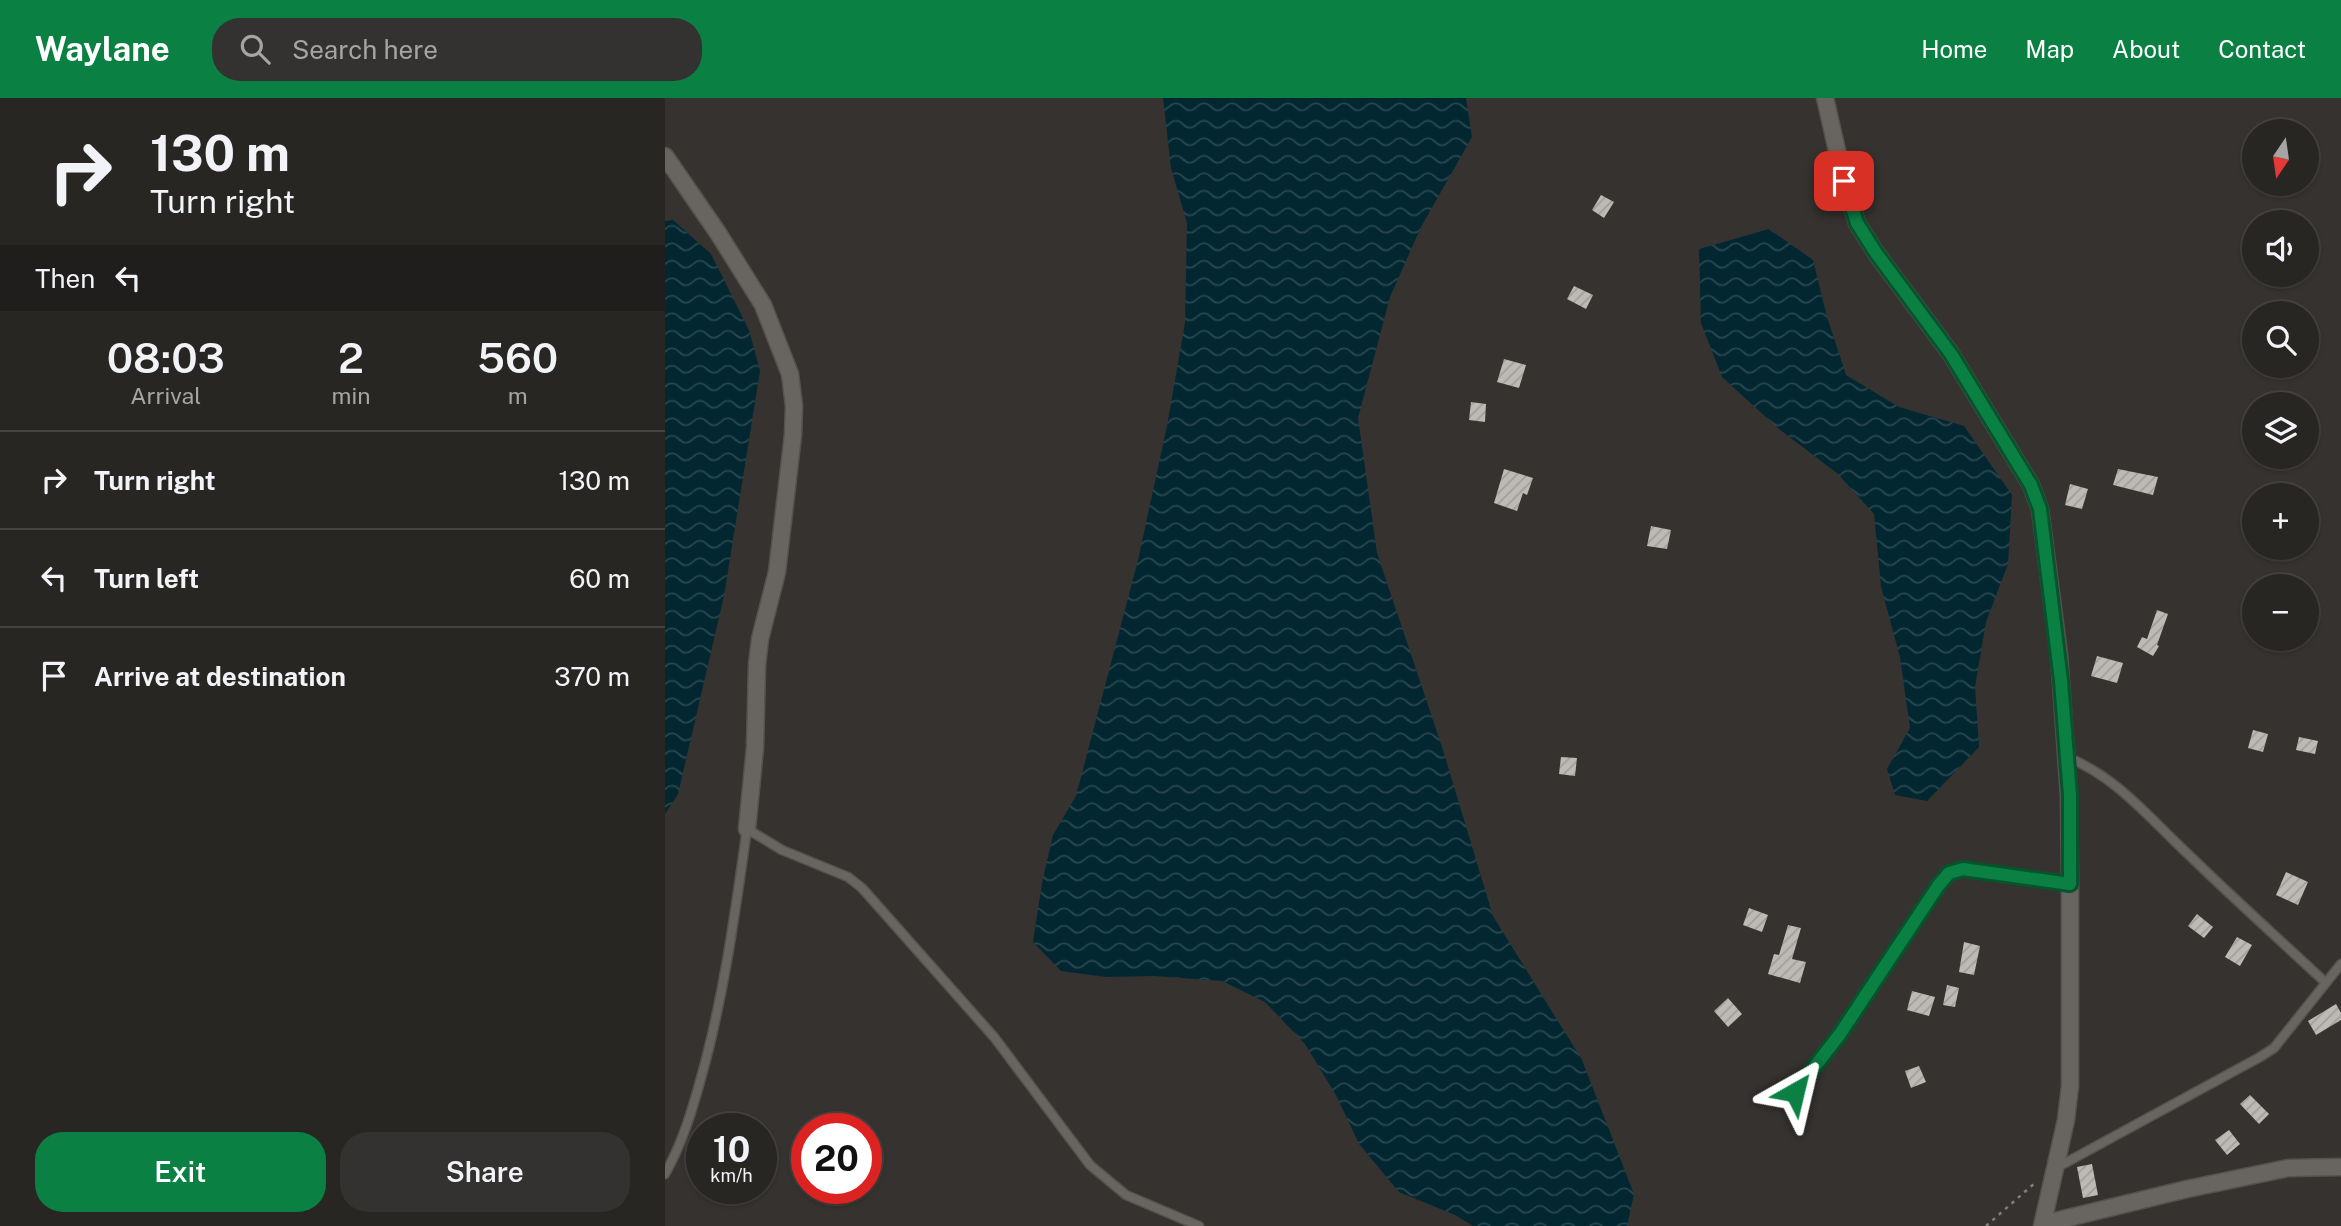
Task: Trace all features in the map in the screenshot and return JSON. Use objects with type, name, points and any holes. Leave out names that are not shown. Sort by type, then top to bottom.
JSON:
[{"type":"street","points":[[1825,98],[1844,181],[1857,223],[1951,354],[2031,485],[2040,509],[2059,656],[2070,795],[2070,1086],[2066,1120],[2043,1225],[2187,1189],[2288,1168],[2341,1167]]},
{"type":"street","points":[[665,156],[763,305],[790,374],[793,435],[777,572],[760,639],[755,696],[755,748],[747,829]]},
{"type":"lane","points":[[2067,757],[2097,771],[2137,804],[2326,983]]},
{"type":"lane","points":[[665,1174],[682,1138],[711,1044],[730,952],[747,829],[782,850],[848,877],[862,888],[994,1037],[1090,1165],[1126,1195],[1199,1226]]},
{"type":"lane","points":[[1795,1092],[1840,1034],[1949,873],[1963,869],[2070,884]]},
{"type":"lane","points":[[2056,1168],[2260,1057],[2285,1036],[2341,964]]},
{"type":"path","points":[[1986,1226],[2035,1182]]},
{"type":"water","points":[[1163,98],[1466,98],[1472,137],[1421,227],[1390,297],[1358,418],[1377,553],[1442,747],[1493,916],[1582,1060],[1634,1194],[1627,1226],[1473,1226],[1455,1215],[1399,1192],[1359,1144],[1337,1097],[1305,1044],[1265,1002],[1222,981],[1154,976],[1106,977],[1061,971],[1033,942],[1053,835],[1076,796],[1138,560],[1167,426],[1185,323],[1187,223],[1171,168]]},
{"type":"water","points":[[673,220],[711,254],[749,330],[760,371],[724,596],[678,794],[665,814],[665,221]]},
{"type":"water","points":[[1769,229],[1813,260],[1827,317],[1846,375],[1899,407],[1964,426],[2012,495],[2008,564],[1986,622],[1975,687],[1979,747],[1927,801],[1895,795],[1887,769],[1910,728],[1900,657],[1881,587],[1874,514],[1838,474],[1779,429],[1722,377],[1701,323],[1699,249]]},
{"type":"building","points":[[1601,195],[1614,202],[1604,218],[1592,210]]},
{"type":"building","points":[[1574,286],[1593,295],[1586,309],[1567,299]]},
{"type":"building","points":[[1504,359],[1526,365],[1519,388],[1497,382]]},
{"type":"building","points":[[1471,402],[1486,404],[1485,422],[1469,420]]},
{"type":"building","points":[[1504,469],[1533,478],[1527,495],[1523,493],[1517,511],[1494,503]]},
{"type":"building","points":[[2118,469],[2158,477],[2153,495],[2113,485]]},
{"type":"building","points":[[2070,484],[2088,489],[2082,509],[2065,505]]},
{"type":"building","points":[[1651,526],[1671,530],[1667,549],[1647,546]]},
{"type":"building","points":[[2157,610],[2168,614],[2157,645],[2159,646],[2153,656],[2137,647],[2142,637],[2147,639]]},
{"type":"building","points":[[2097,656],[2123,663],[2117,683],[2091,676]]},
{"type":"building","points":[[2253,730],[2268,734],[2263,752],[2248,748]]},
{"type":"building","points":[[2299,737],[2318,741],[2315,754],[2296,750]]},
{"type":"building","points":[[1561,757],[1577,758],[1575,776],[1559,774]]},
{"type":"building","points":[[2286,872],[2308,882],[2298,905],[2276,895]]},
{"type":"building","points":[[1749,908],[1768,915],[1762,932],[1743,925]]},
{"type":"building","points":[[2197,914],[2213,927],[2204,938],[2188,926]]},
{"type":"building","points":[[1788,925],[1801,928],[1792,959],[1806,962],[1800,983],[1768,974],[1774,954],[1779,955]]},
{"type":"building","points":[[2237,937],[2252,945],[2240,966],[2225,957]]},
{"type":"building","points":[[1964,942],[1980,946],[1974,975],[1959,972]]},
{"type":"building","points":[[1947,985],[1959,988],[1955,1007],[1943,1005]]},
{"type":"building","points":[[1912,991],[1935,997],[1929,1016],[1907,1010]]},
{"type":"building","points":[[1728,998],[1742,1014],[1728,1027],[1714,1011]]},
{"type":"building","points":[[2336,1004],[2341,1020],[2316,1035],[2308,1021]]},
{"type":"building","points":[[1919,1066],[1926,1082],[1911,1088],[1905,1071]]},
{"type":"building","points":[[2250,1095],[2269,1114],[2259,1124],[2240,1104]]},
{"type":"building","points":[[2229,1130],[2240,1144],[2227,1155],[2215,1140]]},
{"type":"building","points":[[2092,1164],[2098,1195],[2083,1198],[2077,1167]]},
{"type":"route","points":[[1795,1092],[1840,1034],[1949,873],[1963,869],[2070,884],[2070,795],[2061,681],[2040,509],[2031,485],[1951,354],[1857,223],[1844,181]]}]
